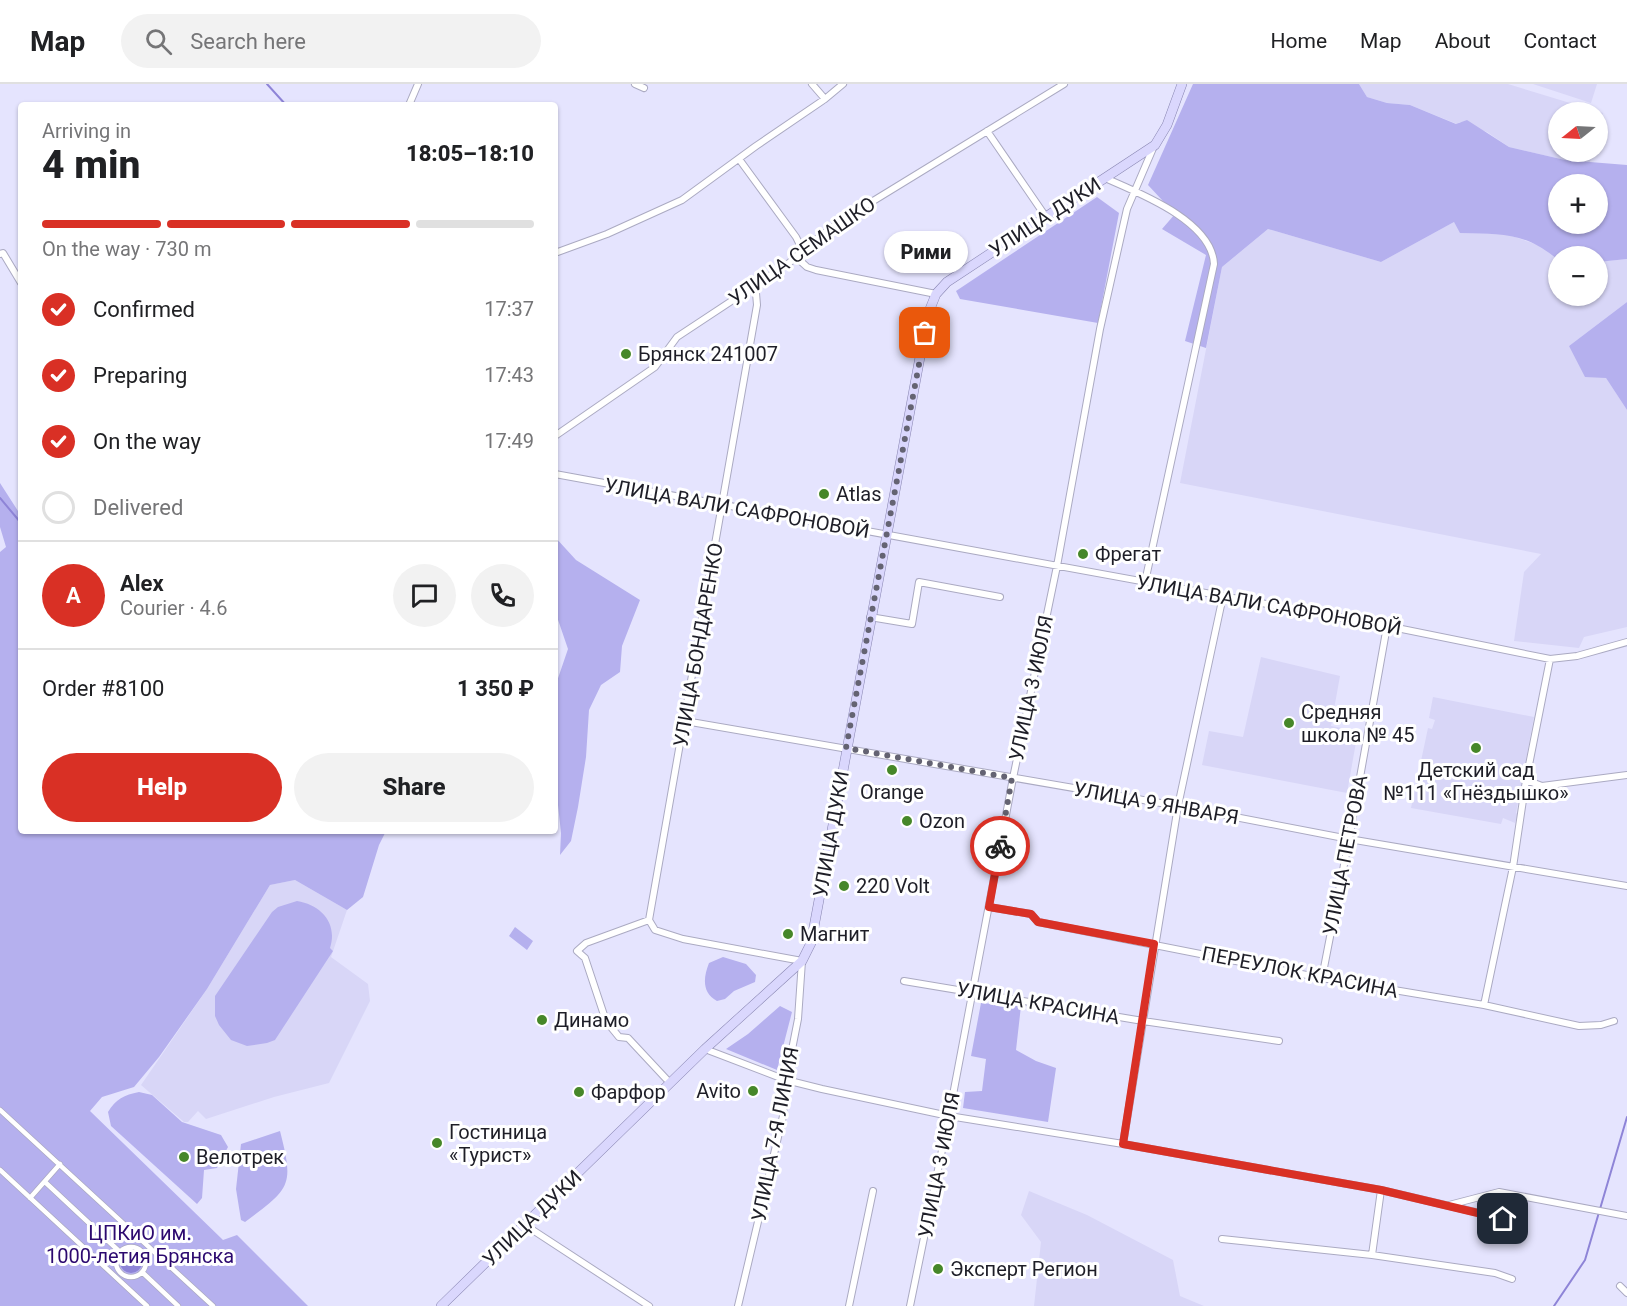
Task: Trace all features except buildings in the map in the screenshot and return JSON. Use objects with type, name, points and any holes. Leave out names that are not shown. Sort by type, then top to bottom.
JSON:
[{"type":"main road","name":"УЛИЦА ДУКИ","points":[[441,1306],[705,1049],[802,961],[811,943],[928,314],[936,294],[947,282],[1155,145],[1167,125],[1182,84]]},
{"type":"street","points":[[410,102],[418,84]]},
{"type":"street","points":[[635,84],[644,88]]},
{"type":"street","points":[[812,84],[825,99]]},
{"type":"street","points":[[558,252],[669,207],[695,192],[843,84]]},
{"type":"street","name":"УЛИЦА СЕМАШКО","points":[[558,434],[655,367],[677,337],[796,257],[847,217],[1064,84]]},
{"type":"street","points":[[987,131],[1046,217]]},
{"type":"street","name":"УЛИЦА 3 ИЮЛЯ","points":[[910,1306],[949,1116],[1012,778],[1057,566],[1100,329],[1127,209],[1155,145]]},
{"type":"street","points":[[740,159],[796,237],[803,251]]},
{"type":"street","points":[[1105,178],[1152,199],[1197,229],[1210,248],[1214,264],[1145,582]]},
{"type":"street","points":[[0,254],[3,253],[18,278]]},
{"type":"street","points":[[796,257],[807,267],[816,270],[936,294]]},
{"type":"street","name":"УЛИЦА БОНДАРЕНКО","points":[[649,920],[724,504],[757,305],[756,293],[752,287]]},
{"type":"street","name":"УЛИЦА ВАЛИ САФРОНОВОЙ","points":[[558,475],[1387,626],[1550,660],[1577,656],[1627,642]]},
{"type":"street","points":[[870,617],[912,624],[920,582],[1000,597]]},
{"type":"street","points":[[1123,1144],[1178,806],[1223,596]]},
{"type":"street","name":"УЛИЦА ПЕТРОВА","points":[[1322,978],[1387,626]]},
{"type":"street","points":[[1484,1005],[1513,867],[1526,780],[1550,660]]},
{"type":"street","name":"УЛИЦА 9 ЯНВАРЯ","points":[[685,721],[1627,886]]},
{"type":"street","points":[[1526,780],[1542,786],[1627,775]]},
{"type":"street","name":"ПЕРЕУЛОК КРАСИНА","points":[[989,907],[1031,914],[1038,922],[1322,978],[1484,1005],[1579,1026],[1601,1026],[1614,1021]]},
{"type":"street","points":[[670,1083],[628,1038],[619,1036],[606,1021],[585,958],[577,951],[586,943],[649,920],[655,930],[683,939],[802,961]]},
{"type":"street","name":"УЛИЦА 7-Я ЛИНИЯ","points":[[738,1306],[783,1116],[786,1080],[798,1019],[802,961]]},
{"type":"street","name":"УЛИЦА КРАСИНА","points":[[904,981],[1279,1041]]},
{"type":"street","points":[[705,1049],[786,1080],[949,1116],[1381,1190],[1522,1223]]},
{"type":"street","points":[[0,1110],[213,1306]]},
{"type":"street","points":[[30,1198],[60,1164]]},
{"type":"street","points":[[0,1170],[147,1306]]},
{"type":"street","points":[[45,1182],[120,1252]]},
{"type":"street","points":[[1372,1255],[1381,1190]]},
{"type":"street","points":[[849,1306],[873,1191]]},
{"type":"street","points":[[1447,1206],[1499,1192],[1627,1216]]},
{"type":"street","points":[[525,1225],[649,1306]]},
{"type":"street","points":[[1222,1239],[1372,1255],[1496,1273],[1512,1279]]},
{"type":"street","points":[[141,1251],[147,1245]]},
{"type":"street","points":[[130,1247],[141,1251],[146,1261],[142,1272],[132,1277],[121,1274],[116,1263],[120,1252],[130,1247]]},
{"type":"street","points":[[142,1272],[178,1306]]},
{"type":"street","points":[[117,1278],[121,1274]]},
{"type":"street","points":[[1620,1286],[1627,1293]]},
{"type":"shaded area","points":[[1359,84],[1508,84],[1567,102],[1548,102],[1548,156],[1509,147],[1487,132],[1460,122],[1457,124],[1410,105],[1387,103],[1367,97]]},
{"type":"shaded area","points":[[1533,84],[1597,84],[1591,102]]},
{"type":"shaded area","points":[[1454,222],[1461,233],[1506,234],[1541,246],[1548,252],[1548,306],[1608,306],[1608,261],[1627,259],[1627,302],[1569,346],[1606,378],[1627,410],[1627,627],[1584,637],[1579,648],[1514,641],[1524,572],[1541,554],[1180,483],[1222,267],[1268,229],[1381,262]]},
{"type":"shaded area","name":"Средняя школа № 45","points":[[1261,657],[1340,676],[1331,726],[1358,731],[1347,793],[1202,765],[1209,731],[1243,737]]},
{"type":"shaded area","name":"Детский сад №111 «Гнёздышко»","points":[[1433,697],[1534,717],[1515,823],[1503,818],[1501,824],[1411,808],[1428,728],[1432,729],[1435,720],[1429,718]]},
{"type":"shaded area","points":[[295,880],[347,910],[331,957],[368,984],[370,1001],[329,1083],[274,1097],[206,1119],[198,1111],[188,1122],[184,1122],[141,1085],[207,989],[270,885]]},
{"type":"shaded area","points":[[1029,1191],[1087,1215],[1173,1260],[1180,1296],[1204,1306],[1034,1306],[1041,1242],[1021,1215]]},
{"type":"shaded area","points":[[131,1251],[139,1254],[142,1262],[139,1270],[131,1273],[123,1270],[120,1262],[123,1254]]},
{"type":"green space","points":[[1193,84],[1359,84],[1367,97],[1387,103],[1410,105],[1456,124],[1467,120],[1509,147],[1548,156],[1548,162],[1627,165],[1627,259],[1608,261],[1608,246],[1548,246],[1548,252],[1535,244],[1512,236],[1460,233],[1454,222],[1381,262],[1268,229],[1222,267],[1206,348],[1185,341],[1206,255],[1162,229],[1175,214],[1148,185]]},
{"type":"green space","points":[[1097,197],[1119,213],[1098,323],[960,299],[956,291]]},
{"type":"green space","points":[[1627,302],[1627,410],[1606,378],[1585,377],[1569,346]]},
{"type":"green space","name":"ЦПКиО им. 1000-летия Брянска","points":[[0,483],[18,511],[18,834],[384,834],[363,897],[347,910],[295,880],[270,885],[207,989],[159,1057],[134,1087],[102,1097],[90,1111],[223,1240],[237,1235],[308,1306],[0,1306],[0,552],[6,547],[0,527]]},
{"type":"green space","points":[[558,540],[576,560],[640,600],[622,646],[620,672],[601,685],[589,710],[586,757],[578,807],[571,841],[560,855],[558,678],[568,649],[558,620]]},
{"type":"green space","points":[[297,901],[306,903],[326,917],[332,931],[330,948],[333,951],[275,1040],[247,1046],[231,1040],[215,1016],[215,996],[272,912],[278,907]]},
{"type":"green space","points":[[515,927],[533,941],[527,950],[509,936]]},
{"type":"green space","points":[[723,957],[746,964],[756,975],[755,982],[717,1001],[706,989],[706,974],[709,963]]},
{"type":"green space","points":[[981,1003],[1021,1006],[1016,1050],[1036,1061],[1056,1068],[1048,1122],[963,1108],[965,1092],[982,1091],[986,1059],[971,1056]]},
{"type":"green space","points":[[780,1006],[792,1012],[777,1070],[726,1049],[748,1034]]},
{"type":"green space","name":"Велотрек","points":[[139,1092],[152,1095],[182,1122],[221,1135],[228,1147],[217,1168],[204,1170],[202,1198],[197,1204],[111,1126],[108,1112],[114,1104],[121,1098]]},
{"type":"green space","points":[[280,1131],[287,1164],[285,1184],[272,1201],[245,1222],[241,1220],[236,1189],[241,1144]]},
{"type":"waterway","points":[[267,84],[283,102]]},
{"type":"waterway","points":[[0,498],[18,519]]},
{"type":"waterway","points":[[1554,1306],[1585,1260],[1627,1117]]},
{"type":"way so far","points":[[925,333],[846,748],[1012,778],[1000,846]]},
{"type":"place","name":"Рими","points":[[925,333]]},
{"type":"place","name":"Брянск 241007","points":[[626,354]]},
{"type":"place","name":"Atlas","points":[[824,494]]},
{"type":"place","name":"Фрегат","points":[[1083,554]]},
{"type":"place","name":"Средняя школа № 45","points":[[1289,723]]},
{"type":"place","name":"Детский сад №111 «Гнёздышко»","points":[[1476,748]]},
{"type":"place","name":"Orange","points":[[892,770]]},
{"type":"place","name":"Ozon","points":[[907,821]]},
{"type":"place","name":"220 Volt","points":[[844,886]]},
{"type":"place","name":"Магнит","points":[[788,934]]},
{"type":"place","name":"Динамо","points":[[542,1020]]},
{"type":"place","name":"Avito","points":[[753,1091]]},
{"type":"place","name":"Фарфор","points":[[579,1092]]},
{"type":"place","name":"Гостиница «Турист»","points":[[437,1143]]},
{"type":"place","name":"Велотрек","points":[[184,1157]]},
{"type":"place","name":"Эксперт Регион","points":[[938,1269]]},
{"type":"route","points":[[1000,846],[989,907],[1031,914],[1038,922],[1154,944],[1123,1144],[1381,1190],[1503,1219]]}]
